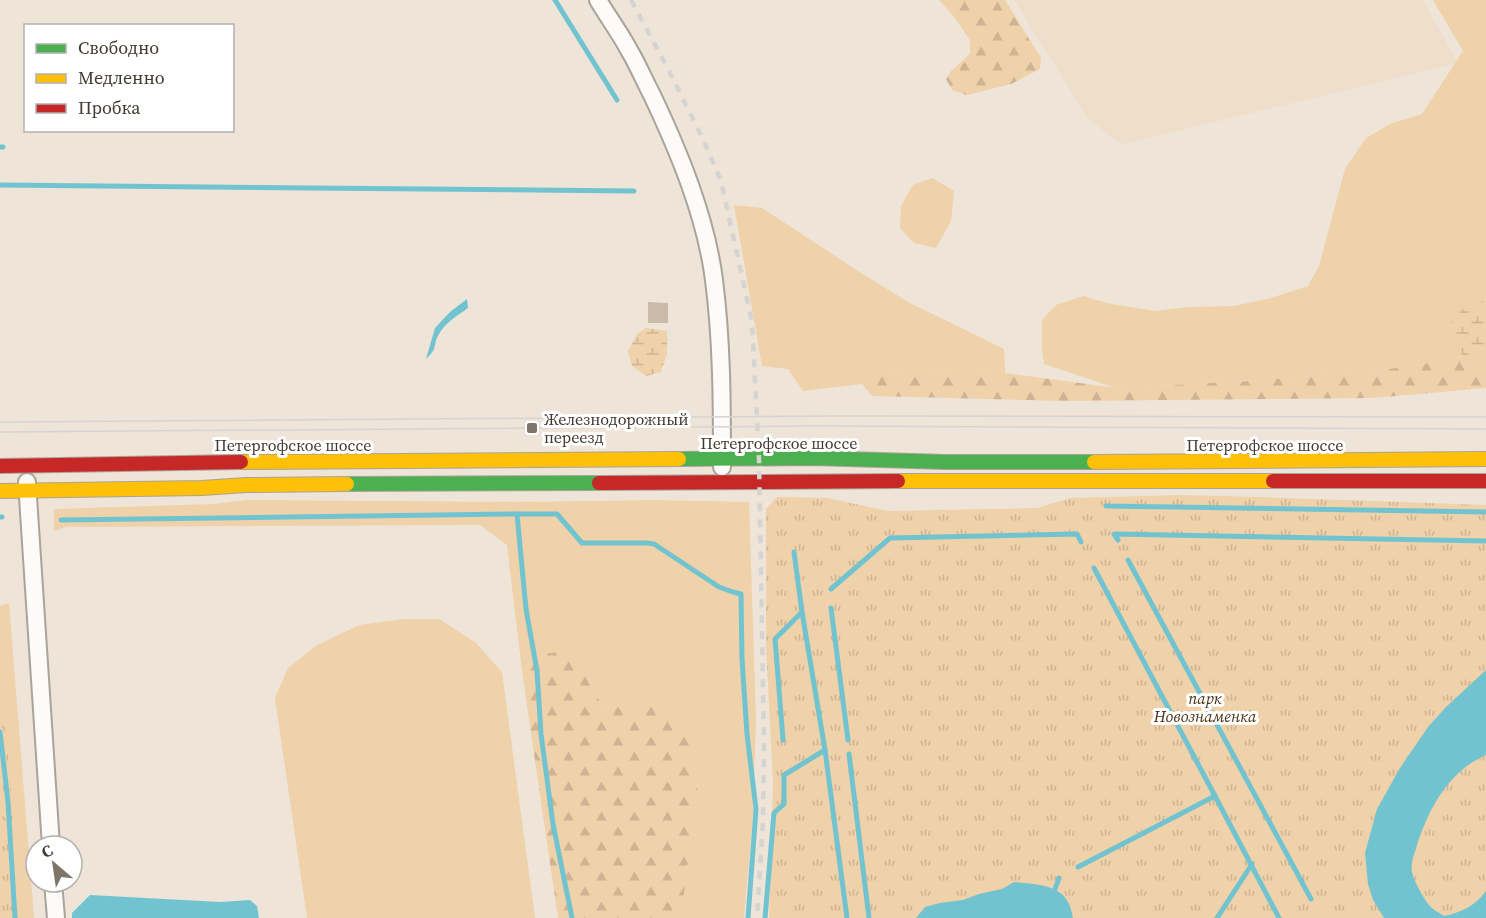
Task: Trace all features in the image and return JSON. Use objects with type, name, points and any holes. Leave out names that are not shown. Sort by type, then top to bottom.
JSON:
[{"type":"main road","name":"Петергофское шоссе","points":[[0,466],[814,458],[945,462],[1486,459]]},
{"type":"main road","points":[[0,491],[202,488],[246,485],[1486,481]]},
{"type":"street","points":[[598,0],[630,51],[679,155],[706,240],[714,279],[720,337],[722,482]]},
{"type":"street","points":[[26,466],[50,834]]},
{"type":"street","points":[[54,894],[56,918]]},
{"type":"shaded area","points":[[1014,0],[1423,0],[1458,63],[1123,144],[1087,117]]},
{"type":"green space","points":[[939,0],[1005,0],[1041,58],[1040,69],[1011,84],[967,95],[952,90],[946,79],[951,71],[970,54],[970,40]]},
{"type":"green space","points":[[1433,0],[1486,0],[1486,300],[1462,309],[1452,322],[1463,358],[1389,369],[1250,381],[1116,388],[1044,364],[1042,320],[1056,305],[1083,296],[1111,304],[1156,311],[1189,307],[1234,306],[1271,298],[1308,286],[1319,266],[1345,169],[1366,138],[1390,124],[1422,114],[1463,51]]},
{"type":"green space","points":[[932,178],[954,191],[951,221],[936,248],[914,243],[900,228],[901,206],[913,185]]},
{"type":"green space","points":[[734,205],[762,208],[908,302],[1004,349],[1005,373],[879,374],[862,384],[803,391],[788,369],[762,366]]},
{"type":"green space","points":[[1486,300],[1486,356],[1463,358],[1452,322],[1462,309]]},
{"type":"green space","points":[[646,328],[667,331],[667,354],[661,372],[646,376],[632,366],[628,351],[637,334]]},
{"type":"green space","points":[[1486,356],[1486,388],[1373,398],[1064,401],[872,396],[862,384],[879,374],[1005,373],[1117,388],[1250,381],[1389,369]]},
{"type":"green space","name":"парк Новознаменка","points":[[1182,495],[1486,505],[1486,918],[769,918],[773,782],[766,646],[766,509],[777,497],[827,498],[888,511],[1037,508],[1070,498]]},
{"type":"green space","points":[[247,500],[749,502],[756,721],[753,813],[744,918],[681,918],[698,781],[655,701],[603,708],[584,669],[538,654],[522,671],[507,545],[480,525],[67,527],[54,531],[54,509],[214,504]]},
{"type":"green space","points":[[9,603],[27,834],[24,834],[24,894],[32,894],[34,918],[0,918],[0,606]]},
{"type":"green space","points":[[405,619],[439,619],[476,643],[502,672],[535,918],[307,918],[275,698],[288,668],[316,646],[359,625]]},
{"type":"green space","points":[[561,652],[584,669],[603,708],[655,701],[681,725],[692,752],[698,781],[681,918],[558,918],[522,671],[538,654]]},
{"type":"green space","points":[[0,672],[23,918],[0,918]]},
{"type":"water","points":[[467,299],[468,308],[442,330],[433,352],[426,359],[435,328]]},
{"type":"water","points":[[1486,670],[1486,755],[1461,771],[1434,804],[1413,858],[1412,872],[1426,901],[1444,916],[1468,908],[1486,891],[1486,918],[1384,918],[1373,900],[1368,884],[1365,853],[1377,809],[1400,768],[1428,727]]},
{"type":"water","points":[[1014,882],[1046,886],[1060,892],[1069,904],[1073,918],[916,918],[925,907],[963,900],[1002,889]]},
{"type":"water","points":[[90,895],[220,902],[250,900],[257,906],[259,918],[72,918],[72,913]]},
{"type":"building","points":[[648,302],[668,303],[668,323],[648,323]]},
{"type":"waterway","points":[[555,0],[617,100]]},
{"type":"waterway","points":[[0,185],[634,191]]},
{"type":"waterway","points":[[1106,506],[1486,512]]},
{"type":"waterway","points":[[517,514],[526,609],[537,671],[541,734],[553,824],[572,918]]},
{"type":"waterway","points":[[61,520],[557,514],[582,543],[654,544],[719,587],[741,594],[747,734],[756,809],[748,918]]},
{"type":"waterway","points":[[831,589],[890,538],[1077,534],[1081,542]]},
{"type":"waterway","points":[[1118,540],[1114,534],[1486,541]]},
{"type":"waterway","points":[[794,552],[825,750],[847,918]]},
{"type":"waterway","points":[[1128,560],[1311,899]]},
{"type":"waterway","points":[[1078,867],[1215,796],[1094,568]]},
{"type":"waterway","points":[[831,608],[848,740]]},
{"type":"waterway","points":[[783,740],[775,639],[802,612]]},
{"type":"waterway","points":[[0,732],[8,802],[15,918]]},
{"type":"waterway","points":[[765,918],[774,813],[784,804],[784,775],[825,750]]},
{"type":"waterway","points":[[849,754],[869,918]]},
{"type":"waterway","points":[[1215,796],[1279,918]]},
{"type":"waterway","points":[[1217,918],[1252,864]]},
{"type":"waterway","points":[[1055,889],[1059,878]]},
{"type":"tram line","points":[[0,422],[842,416],[1486,417]]},
{"type":"tram line","points":[[0,432],[815,426],[1486,429]]},
{"type":"railway","points":[[631,0],[704,141],[721,181],[752,322],[759,459],[764,747],[763,822],[757,918]]},
{"type":"traffic: fast","points":[[679,459],[814,458],[945,462],[1094,462]]},
{"type":"traffic: fast","points":[[347,484],[599,483]]},
{"type":"traffic: slow","points":[[241,462],[679,459]]},
{"type":"traffic: slow","points":[[1094,462],[1486,459]]},
{"type":"traffic: slow","points":[[898,481],[1273,481]]},
{"type":"traffic: slow","points":[[0,491],[347,484]]},
{"type":"traffic: jam","points":[[0,466],[241,462]]},
{"type":"traffic: jam","points":[[599,483],[898,481]]},
{"type":"traffic: jam","points":[[1273,481],[1486,481]]},
{"type":"place","name":"Железнодорожный переезд","points":[[532,428]]}]
